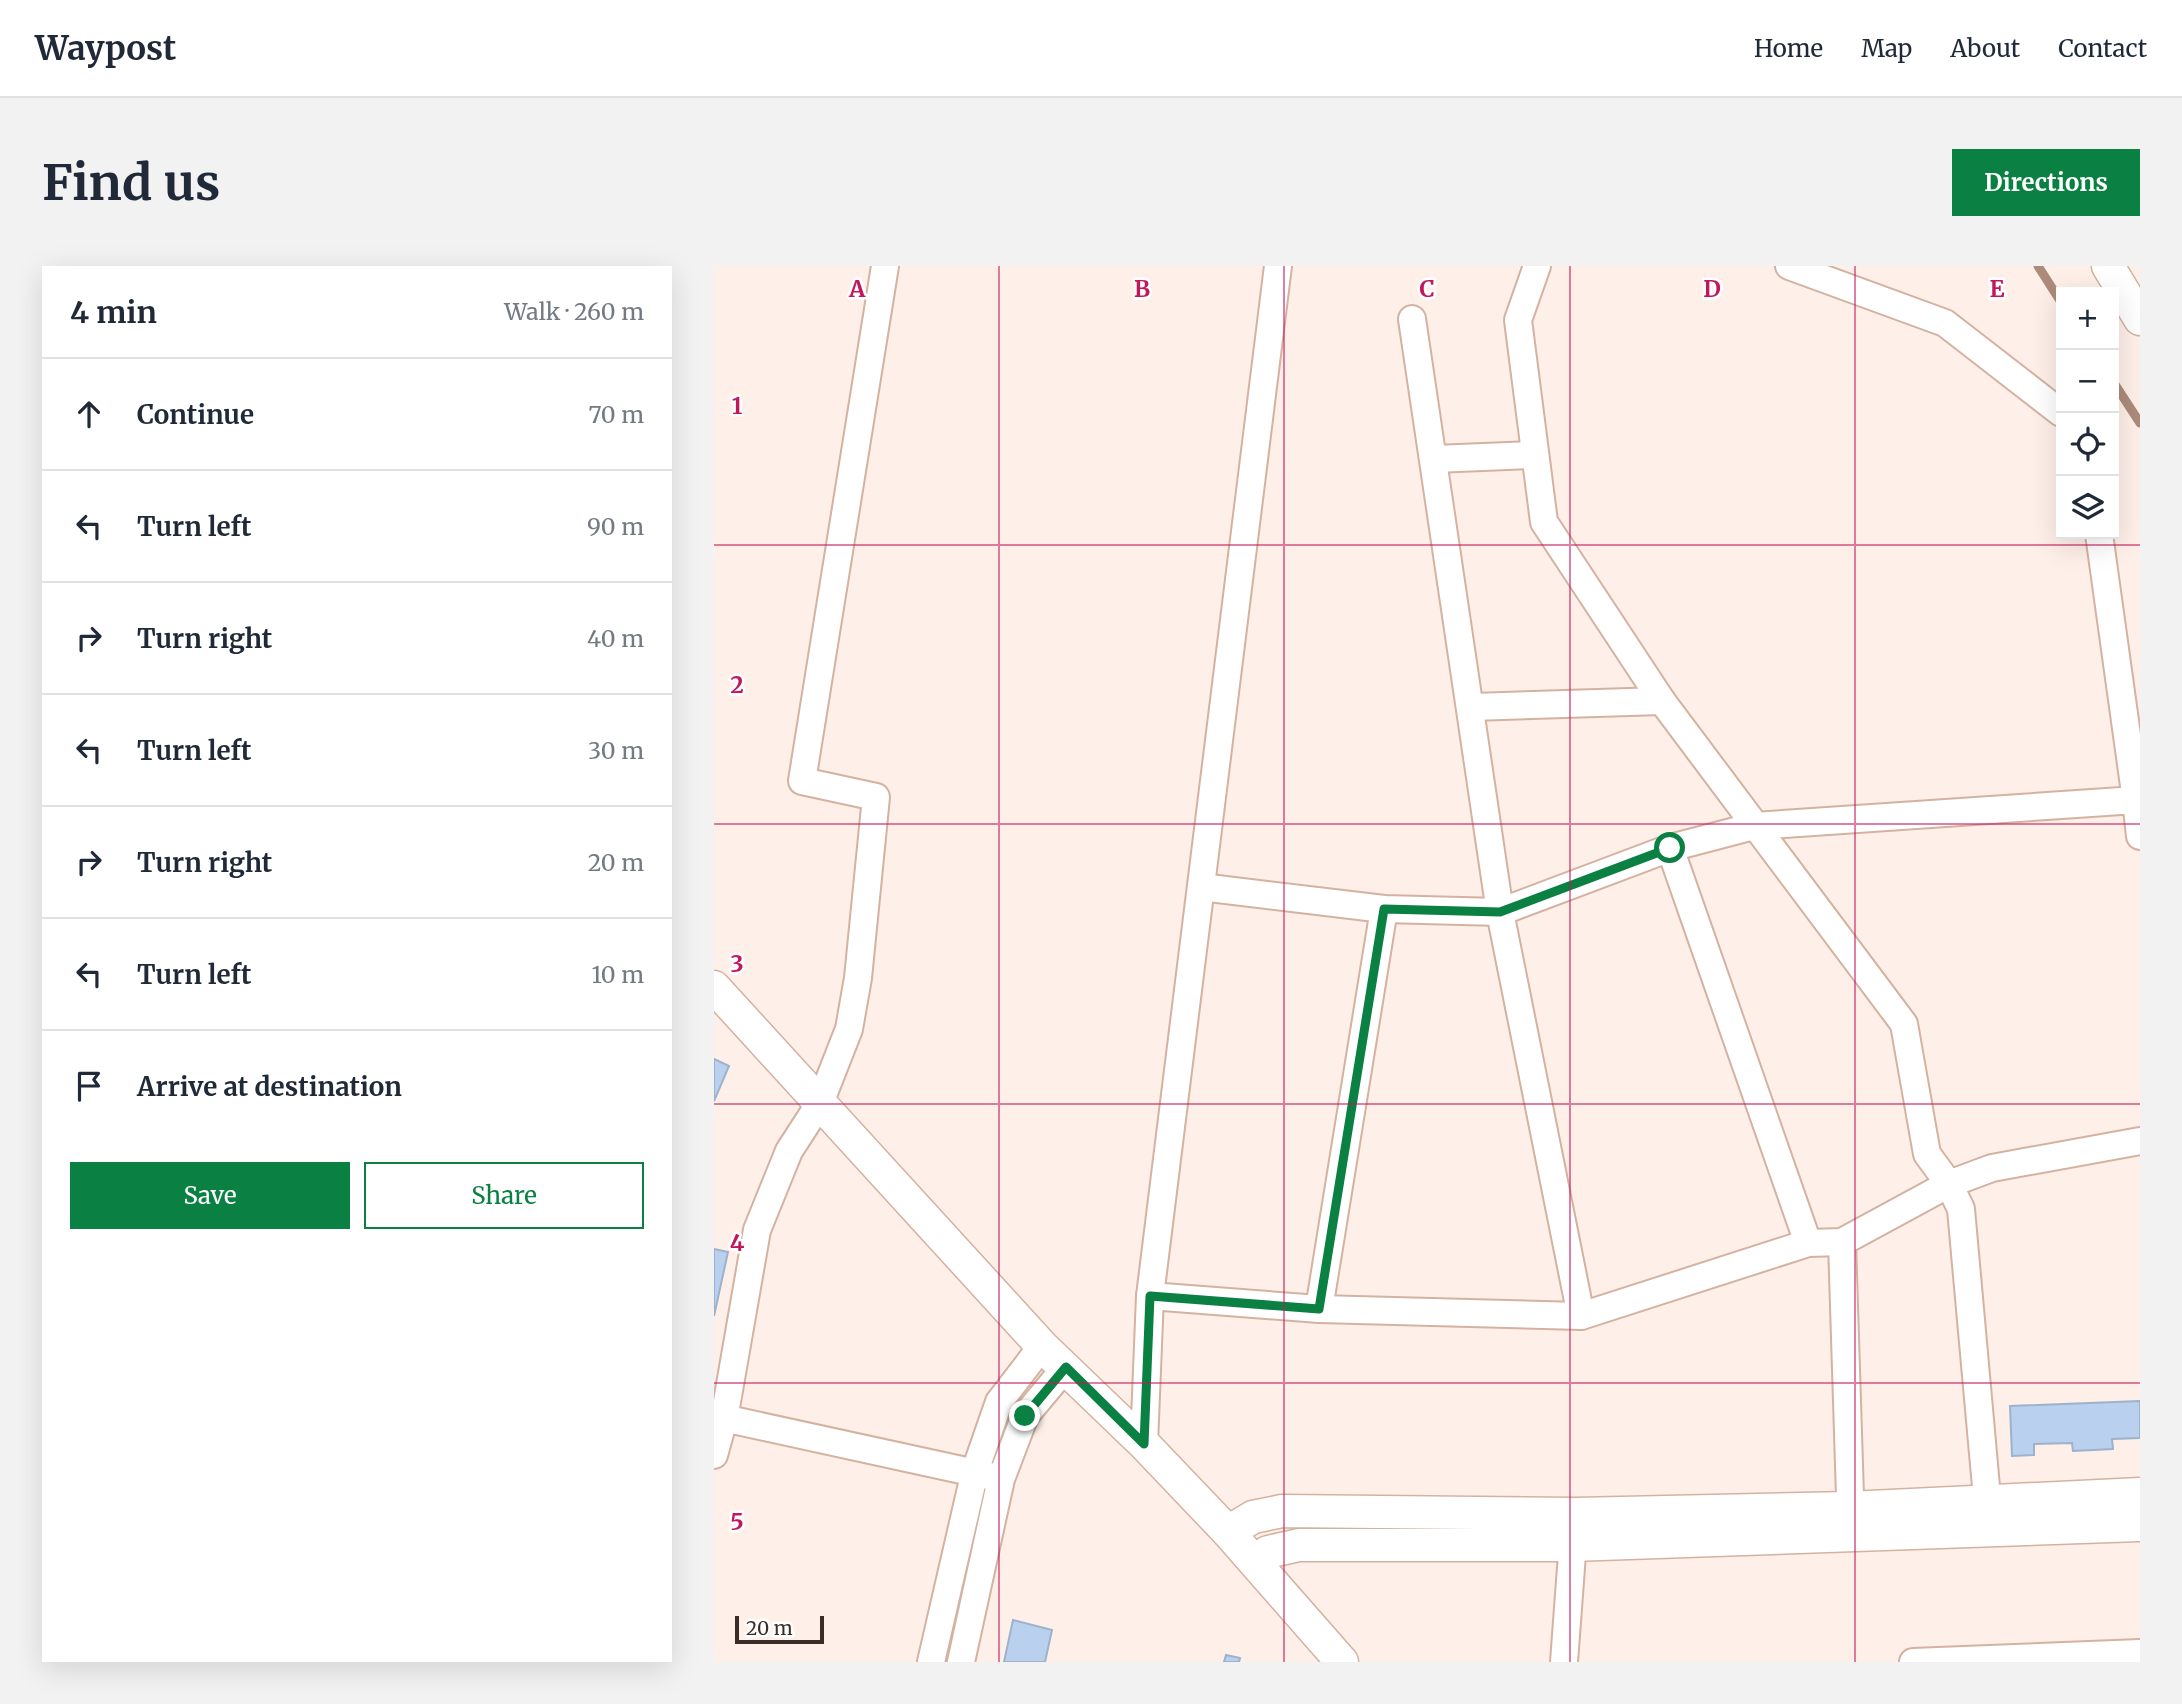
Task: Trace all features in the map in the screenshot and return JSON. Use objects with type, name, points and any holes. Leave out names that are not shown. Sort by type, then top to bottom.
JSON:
[{"type":"street","points":[[714,1455],[757,1230],[789,1151],[820,1103],[849,1029],[858,978],[876,797],[802,781],[885,266]]},
{"type":"street","points":[[1144,1444],[1150,1296],[1278,266]]},
{"type":"street","points":[[1537,266],[1518,320],[1544,522],[1662,701],[1903,1024],[1927,1154],[1949,1184],[1961,1209],[1989,1517]]},
{"type":"street","points":[[1789,266],[1945,323],[2056,409]]},
{"type":"street","points":[[2108,266],[2140,319]]},
{"type":"street","points":[[1412,318],[1472,707],[1500,912],[1581,1317]]},
{"type":"street","points":[[1434,459],[1535,454]]},
{"type":"street","points":[[2100,539],[2140,836]]},
{"type":"street","points":[[1472,707],[1662,701]]},
{"type":"street","points":[[1200,887],[1384,909],[1500,912],[1670,848],[1754,827],[2136,800]]},
{"type":"street","points":[[1670,848],[1808,1243]]},
{"type":"street","points":[[1319,1309],[1384,909]]},
{"type":"street","points":[[714,987],[1042,1346],[1144,1444],[1228,1532],[1342,1662]]},
{"type":"street","points":[[1150,1296],[1319,1309],[1581,1317],[1808,1243],[1842,1242],[1949,1184],[1992,1168],[2140,1141]]},
{"type":"street","points":[[1842,1242],[1850,1522]]},
{"type":"street","points":[[930,1662],[975,1471],[999,1402],[1042,1346]]},
{"type":"street","points":[[961,1662],[1001,1479],[1025,1416],[1066,1367]]},
{"type":"street","points":[[719,1418],[975,1471],[1001,1479]]},
{"type":"street","points":[[1989,1517],[2140,1494]]},
{"type":"street","points":[[1228,1532],[1253,1517],[1282,1511],[1574,1530]]},
{"type":"street","points":[[1254,1561],[1268,1552],[1299,1545],[1574,1530],[1989,1517],[2140,1525]]},
{"type":"street","points":[[1564,1662],[1574,1530]]},
{"type":"street","points":[[1913,1662],[2140,1653]]},
{"type":"building","points":[[714,1059],[729,1066],[714,1101]]},
{"type":"building","points":[[714,1249],[728,1252],[714,1316]]},
{"type":"building","points":[[2140,1401],[2140,1438],[2112,1439],[2113,1449],[2073,1451],[2072,1443],[2034,1444],[2034,1455],[2012,1456],[2010,1406]]},
{"type":"building","points":[[1013,1620],[1052,1630],[1045,1662],[1004,1662]]},
{"type":"building","points":[[1226,1655],[1240,1658],[1239,1662],[1224,1662]]},
{"type":"waterway","points":[[2038,266],[2056,294]]},
{"type":"waterway","points":[[2119,391],[2140,423]]},
{"type":"route","points":[[1025,1416],[1066,1367],[1144,1444],[1150,1296],[1319,1309],[1384,909],[1500,912],[1670,848]]}]
